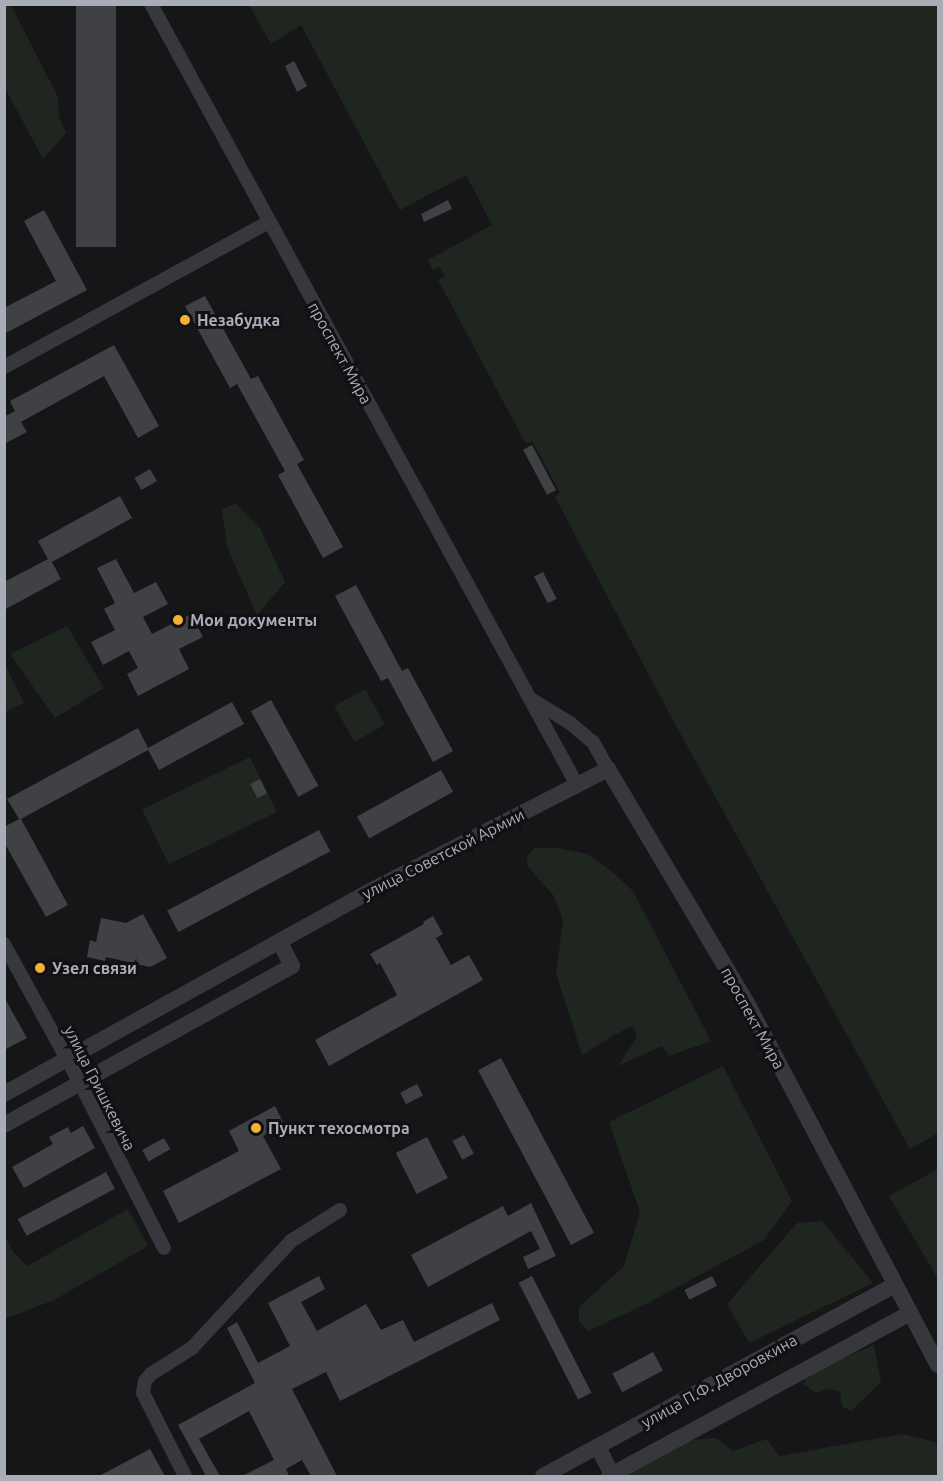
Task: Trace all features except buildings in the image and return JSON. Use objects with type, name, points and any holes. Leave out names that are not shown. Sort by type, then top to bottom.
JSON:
[{"type":"street","name":"проспект Мира","points":[[151,4],[577,785]]},
{"type":"street","points":[[4,366],[269,222]]},
{"type":"street","name":"проспект Мира","points":[[532,699],[570,723],[593,742],[748,1005],[939,1365]]},
{"type":"street","name":"улица Советской Армии","points":[[4,1094],[279,941],[608,769]]},
{"type":"street","points":[[4,1125],[292,966],[279,941]]},
{"type":"street","name":"улица Гришкевича","points":[[4,944],[68,1059],[164,1248]]},
{"type":"street","points":[[185,1476],[143,1393],[145,1381],[151,1374],[192,1348],[291,1241],[340,1210]]},
{"type":"street","name":"улица П.Ф. Дворовкина","points":[[543,1476],[895,1285]]},
{"type":"street","name":"улица П.Ф. Дворовкина","points":[[611,1476],[910,1313]]},
{"type":"street","points":[[598,1447],[611,1476]]},
{"type":"shaded area","points":[[4,5],[11,5],[58,97],[59,117],[66,133],[43,159],[5,88]]},
{"type":"shaded area","points":[[249,5],[938,5],[938,1133],[910,1149],[669,713],[555,497],[560,493],[544,463],[532,441],[526,444],[438,280],[445,276],[440,267],[433,270],[428,260],[492,225],[466,175],[400,210],[301,25],[271,44]]},
{"type":"shaded area","points":[[235,503],[260,528],[285,582],[257,615],[227,547],[222,510]]},
{"type":"shaded area","points":[[67,626],[104,688],[55,718],[10,654]]},
{"type":"shaded area","points":[[4,663],[24,703],[5,712],[4,712]]},
{"type":"shaded area","points":[[365,689],[385,725],[354,742],[334,706]]},
{"type":"shaded area","points":[[250,757],[277,812],[169,864],[142,810]]},
{"type":"shaded area","points":[[535,848],[558,848],[587,854],[633,891],[711,1041],[669,1056],[662,1046],[618,1066],[637,1037],[633,1026],[582,1055],[556,973],[563,921],[554,896],[528,867],[527,856]]},
{"type":"shaded area","points":[[723,1066],[792,1201],[764,1240],[648,1303],[588,1331],[579,1321],[579,1307],[624,1266],[640,1212],[609,1122]]},
{"type":"shaded area","points":[[938,1169],[938,1279],[889,1196]]},
{"type":"shaded area","points":[[128,1209],[148,1246],[54,1300],[5,1319],[5,1236],[13,1252],[27,1266]]},
{"type":"shaded area","points":[[822,1221],[873,1283],[749,1343],[727,1304],[797,1223]]},
{"type":"shaded area","points":[[874,1345],[881,1382],[851,1411],[842,1406],[840,1392],[828,1389],[816,1393],[803,1384],[807,1378],[841,1359]]},
{"type":"shaded area","points":[[903,1434],[935,1442],[938,1449],[938,1476],[620,1476],[688,1440],[716,1438],[733,1451],[767,1439],[779,1456]]},
{"type":"place","name":"Незабудка","points":[[185,320]]},
{"type":"place","name":"Мои документы","points":[[178,620]]},
{"type":"place","name":"Узел связи","points":[[40,968]]},
{"type":"place","name":"Пункт техосмотра","points":[[256,1128]]}]
